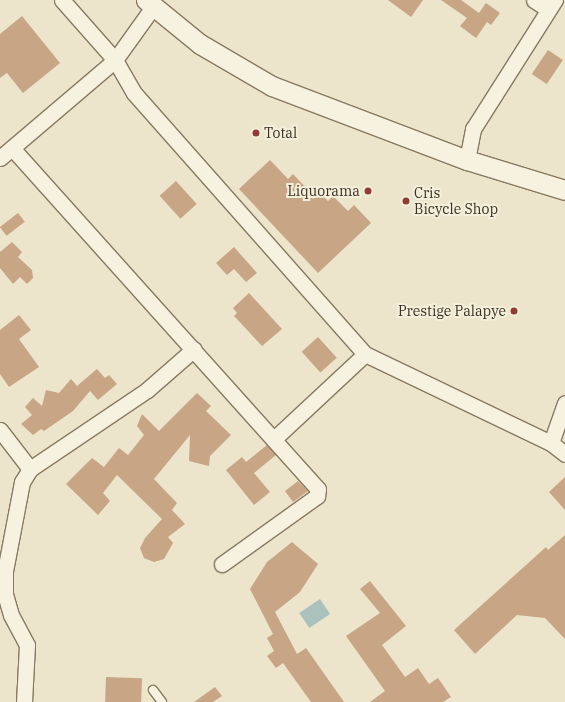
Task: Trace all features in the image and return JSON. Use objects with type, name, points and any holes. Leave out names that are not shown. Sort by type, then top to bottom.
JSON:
[{"type":"street","points":[[62,0],[115,60],[134,93],[365,354],[552,443],[565,454]]},
{"type":"street","points":[[467,160],[473,129],[552,5],[534,0]]},
{"type":"street","points":[[0,158],[115,60],[150,4],[200,44],[272,86],[467,160],[565,190]]},
{"type":"street","points":[[12,148],[275,438],[318,489],[317,496],[222,564]]},
{"type":"street","points":[[24,702],[27,645],[11,615],[5,594],[5,571],[16,506],[22,482],[30,469],[147,390],[194,349]]},
{"type":"street","points":[[275,438],[365,354]]},
{"type":"street","points":[[552,443],[565,403]]},
{"type":"street","points":[[0,430],[30,469]]},
{"type":"lane","points":[[153,690],[162,702]]},
{"type":"water","points":[[320,599],[330,614],[309,628],[299,613]]},
{"type":"building","points":[[388,0],[423,0],[411,17]]},
{"type":"building","points":[[441,0],[461,0],[479,13],[486,3],[500,13],[491,25],[487,22],[476,38],[460,26],[467,18]]},
{"type":"building","points":[[22,16],[60,63],[23,93],[7,73],[0,78],[0,34]]},
{"type":"building","points":[[548,50],[563,60],[547,84],[532,74]]},
{"type":"building","points":[[270,160],[288,179],[293,174],[309,191],[313,186],[328,201],[333,196],[348,211],[354,205],[371,223],[318,273],[239,189]]},
{"type":"building","points":[[176,181],[197,204],[180,219],[160,196]]},
{"type":"building","points":[[18,213],[25,222],[7,236],[0,227]]},
{"type":"building","points":[[12,242],[22,252],[18,257],[32,270],[33,278],[27,284],[20,277],[13,284],[0,268],[0,252]]},
{"type":"building","points":[[234,247],[257,273],[246,282],[234,269],[227,275],[216,263]]},
{"type":"building","points":[[249,293],[282,329],[262,346],[234,316],[237,313],[233,308]]},
{"type":"building","points":[[19,315],[31,330],[19,339],[39,367],[9,387],[0,374],[0,330]]},
{"type":"building","points":[[318,337],[337,358],[320,373],[302,352]]},
{"type":"building","points":[[97,369],[105,378],[109,375],[117,384],[98,400],[90,391],[73,411],[44,431],[41,429],[33,435],[21,424],[32,415],[25,407],[33,398],[42,406],[46,390],[59,393],[71,379],[77,386]]},
{"type":"building","points":[[197,393],[211,406],[206,411],[231,435],[210,456],[209,466],[189,461],[190,435],[154,479],[177,503],[172,510],[185,524],[168,537],[173,543],[164,559],[154,562],[144,558],[140,548],[145,538],[162,519],[117,475],[103,493],[110,501],[98,515],[66,484],[92,458],[104,467],[119,448],[128,455],[144,435],[137,426],[142,414],[159,431]]},
{"type":"building","points":[[267,445],[276,455],[254,473],[270,492],[254,505],[226,470],[242,457],[246,462]]},
{"type":"building","points":[[565,477],[565,510],[549,492]]},
{"type":"building","points":[[298,481],[308,491],[293,502],[285,491]]},
{"type":"building","points":[[565,535],[565,639],[545,618],[517,615],[475,654],[454,630],[546,547],[548,550]]},
{"type":"building","points":[[292,542],[318,564],[300,592],[275,612],[297,654],[306,648],[344,702],[311,702],[283,663],[276,668],[267,656],[274,651],[267,638],[273,634],[250,589],[267,562]]},
{"type":"building","points":[[370,581],[406,626],[382,645],[405,677],[418,668],[429,684],[438,678],[451,697],[443,702],[370,702],[385,691],[346,636],[380,613],[360,589]]},
{"type":"building","points":[[106,677],[142,678],[141,702],[105,702]]},
{"type":"building","points":[[215,687],[222,696],[213,702],[194,702]]},
{"type":"place","name":"Total","points":[[256,133]]},
{"type":"place","name":"Liquorama","points":[[368,191]]},
{"type":"place","name":"Cris Bicycle Shop","points":[[406,201]]},
{"type":"place","name":"Prestige Palapye","points":[[514,311]]}]
